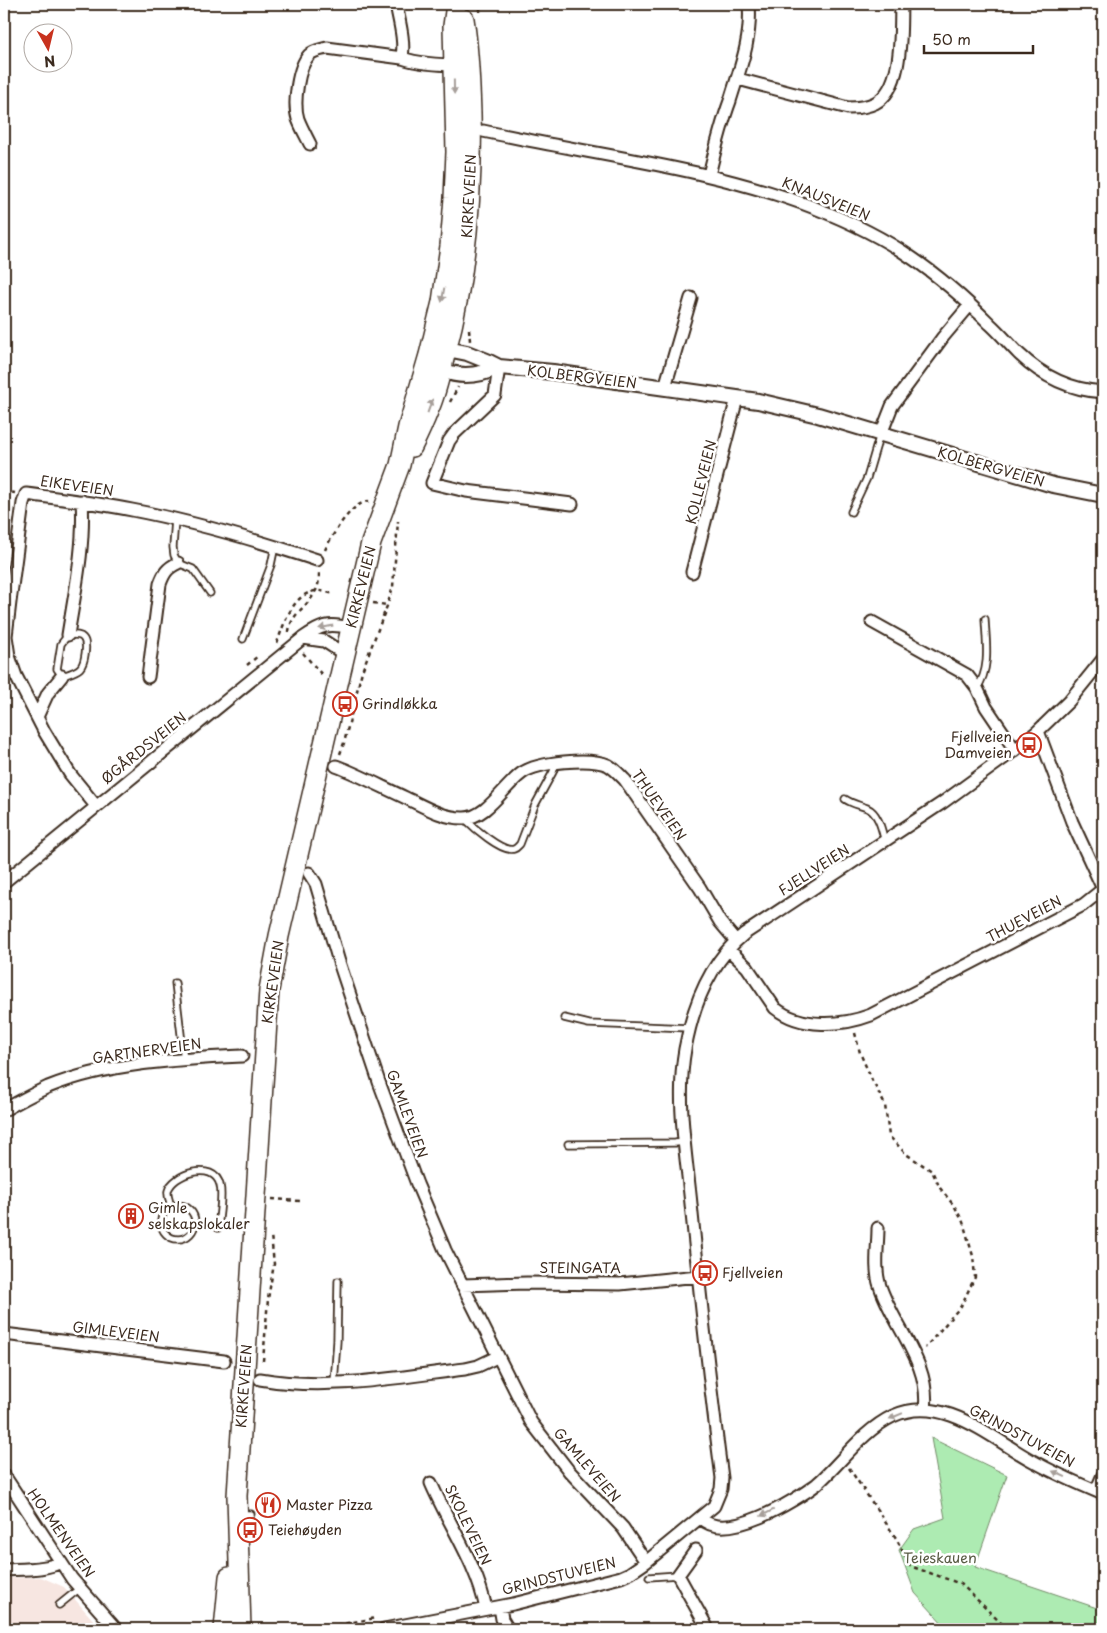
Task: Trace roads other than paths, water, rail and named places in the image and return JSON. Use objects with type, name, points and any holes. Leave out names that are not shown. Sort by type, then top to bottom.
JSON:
[{"type":"main road","name":"KIRKEVEIEN","points":[[456,4],[453,26],[462,65]]},
{"type":"main road","name":"KIRKEVEIEN","points":[[400,465],[412,447],[430,409],[442,370],[438,352],[442,302],[452,226],[462,65],[462,4]]},
{"type":"main road","name":"KIRKEVEIEN","points":[[241,1629],[244,1514],[240,1447],[269,990],[279,936],[371,543],[400,465],[408,427],[438,352]]},
{"type":"main road","name":"KIRKEVEIEN","points":[[224,1629],[244,1514]]},
{"type":"street","points":[[396,4],[402,38],[402,58]]},
{"type":"street","points":[[709,175],[722,126],[746,51],[749,31],[749,4]]},
{"type":"street","points":[[738,79],[848,108],[859,108],[874,104],[886,94],[895,74],[899,54],[901,4]]},
{"type":"street","points":[[310,144],[298,119],[296,102],[302,68],[315,50],[327,48],[429,63],[462,65]]},
{"type":"street","name":"KNAUSVEIEN","points":[[483,131],[651,162],[709,175],[782,196],[858,226],[911,257],[946,283],[990,323],[1020,355],[1048,376],[1075,387],[1103,392]]},
{"type":"street","points":[[664,387],[692,298]]},
{"type":"street","points":[[881,434],[892,406],[943,337],[970,305]]},
{"type":"street","name":"KOLBERGVEIEN","points":[[438,352],[466,353],[498,367],[553,372],[664,387],[790,408],[1053,485],[1103,495]]},
{"type":"street","points":[[498,367],[495,395],[454,434],[449,441],[432,483],[466,492],[572,504]]},
{"type":"street","name":"KOLBERGVEIEN","points":[[442,370],[461,375],[474,375],[498,367]]},
{"type":"street","name":"KOLLEVEIEN","points":[[692,572],[737,398]]},
{"type":"street","name":"EIKEVEIEN","points":[[96,806],[70,774],[37,717],[6,657],[6,636],[10,602],[23,503],[26,494],[82,501],[175,519],[275,546],[317,560]]},
{"type":"street","points":[[68,635],[82,540],[82,501]]},
{"type":"street","points":[[148,676],[160,584],[168,568],[178,563]]},
{"type":"street","points":[[872,622],[967,675],[1015,750]]},
{"type":"street","name":"ØGÅRDSVEIEN","points":[[4,882],[319,628],[329,625],[350,628]]},
{"type":"street","points":[[301,643],[324,641],[344,654]]},
{"type":"street","name":"FJELLVEIEN","points":[[701,1518],[718,1500],[722,1478],[698,1276],[685,1142],[682,1082],[685,1050],[692,1018],[707,978],[715,966],[744,934],[885,842],[1015,750],[1069,701],[1103,659]]},
{"type":"street","points":[[37,717],[48,694],[62,676]]},
{"type":"street","points":[[1038,731],[1072,822],[1103,889]]},
{"type":"street","name":"THUEVEIEN","points":[[464,818],[474,816],[490,805],[524,772],[535,766],[583,761],[608,765],[618,773],[700,888],[732,946],[775,1008],[796,1019],[812,1022],[836,1024],[871,1015],[1083,905],[1103,889]]},
{"type":"street","points":[[336,766],[432,810],[450,817],[464,818]]},
{"type":"street","name":"GAMLEVEIEN","points":[[309,873],[316,884],[339,962],[379,1082],[413,1175],[445,1250],[497,1357],[531,1422],[541,1436],[569,1471],[623,1528],[646,1562]]},
{"type":"street","name":"GARTNERVEIEN","points":[[4,1110],[48,1088],[91,1073],[157,1063],[242,1056]]},
{"type":"street","points":[[878,1228],[877,1268],[879,1284],[888,1306],[922,1371],[926,1391],[925,1410]]},
{"type":"street","name":"STEINGATA","points":[[462,1285],[526,1283],[620,1284],[698,1276]]},
{"type":"street","name":"GIMLEVEIEN","points":[[4,1334],[224,1361]]},
{"type":"street","points":[[334,1384],[465,1369],[478,1366],[497,1357]]},
{"type":"street","name":"KIRKEVEIEN","points":[[260,1379],[280,1382],[334,1384]]},
{"type":"street","name":"GRINDSTUVEIEN","points":[[384,1629],[500,1607],[605,1582],[630,1573],[701,1518],[704,1522],[711,1524],[729,1526],[765,1515],[802,1495],[877,1426],[894,1416],[910,1411],[925,1410],[945,1413],[965,1422],[1031,1460],[1099,1493]]},
{"type":"street","points":[[1099,1493],[1103,1475]]},
{"type":"street","name":"HOLMENVEIEN","points":[[4,1476],[60,1562],[116,1629]]},
{"type":"street","name":"SKOLEVEIEN","points":[[431,1483],[449,1517],[480,1585],[486,1609]]},
{"type":"street","points":[[696,1550],[678,1575],[708,1629]]},
{"type":"street","points":[[4,1570],[44,1567],[56,1565],[60,1562]]},
{"type":"street","points":[[500,1607],[502,1619],[508,1629]]},
{"type":"lane","points":[[851,512],[867,478],[881,434]]},
{"type":"lane","points":[[175,519],[174,556],[178,563],[193,569],[210,593]]},
{"type":"lane","points":[[243,639],[271,565],[275,546]]},
{"type":"lane","points":[[977,688],[984,677],[986,659],[985,619]]},
{"type":"lane","points":[[68,635],[80,636],[86,644],[83,665],[78,670],[62,676],[57,670],[61,644],[68,635]]},
{"type":"lane","points":[[464,818],[484,836],[506,848],[516,848],[520,844],[535,805],[556,763]]},
{"type":"lane","points":[[845,799],[870,809],[878,820],[885,842]]},
{"type":"lane","points":[[175,983],[184,1060]]},
{"type":"lane","points":[[564,1018],[589,1024],[690,1028]]},
{"type":"lane","points":[[568,1144],[685,1142]]},
{"type":"lane","points":[[171,1206],[167,1193],[171,1184],[189,1173],[202,1170],[210,1173],[217,1178],[221,1186],[218,1228]]},
{"type":"lane","points":[[171,1206],[183,1206],[193,1213],[195,1219],[193,1231],[183,1239],[170,1238],[162,1228],[162,1216],[171,1206]]},
{"type":"lane","points":[[334,1384],[338,1282]]},
{"type":"lane","points":[[649,1577],[678,1575]]},
{"type":"lane","points":[[59,1605],[80,1588]]},
{"type":"place","name":"Grindløkka","points":[[345,704]]},
{"type":"place","name":"Fjellveien Damveien","points":[[1029,745]]},
{"type":"place","name":"Gimle selskapslokaler","points":[[131,1216]]},
{"type":"place","name":"Fjellveien","points":[[705,1273]]},
{"type":"place","name":"Master Pizza","points":[[268,1505]]},
{"type":"place","name":"Teiehøyden","points":[[250,1530]]},
{"type":"park label","name":"Teieskauen","points":[[940,1558]]}]
